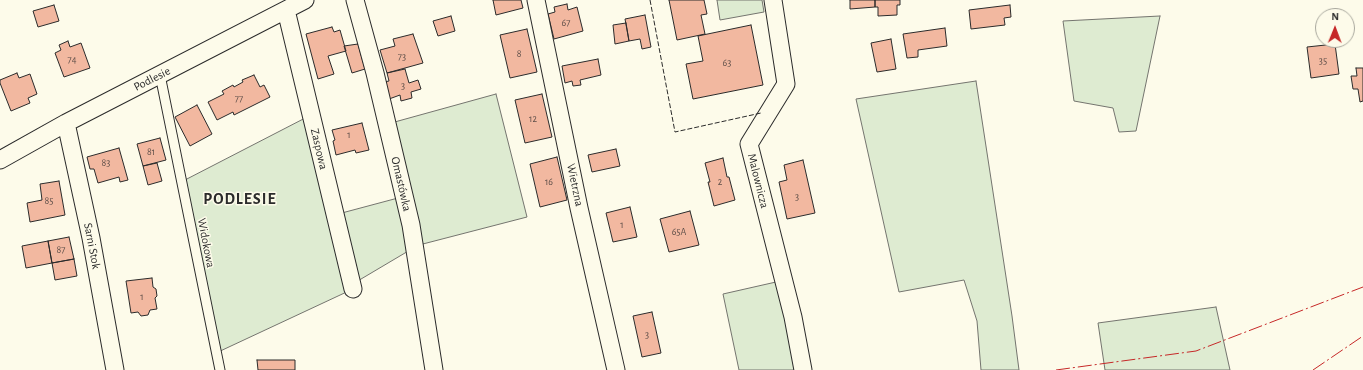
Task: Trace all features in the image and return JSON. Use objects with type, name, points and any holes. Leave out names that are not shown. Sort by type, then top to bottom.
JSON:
[{"type":"street","name":"Podlesie","points":[[0,160],[66,123],[305,0]]},
{"type":"street","name":"Omastówka","points":[[355,0],[375,73],[411,225],[434,370]]},
{"type":"street","name":"Wietrzna","points":[[536,0],[579,208],[616,370]]},
{"type":"street","name":"Malownicza","points":[[773,0],[786,84],[749,144],[793,317],[803,370]]},
{"type":"street","name":"Zaspowa","points":[[286,10],[353,289]]},
{"type":"street","name":"Sarni Stok","points":[[66,123],[91,238],[115,370]]},
{"type":"lane","name":"Widokowa","points":[[160,75],[220,370]]},
{"type":"green space","points":[[717,0],[762,0],[764,12],[720,20]]},
{"type":"green space","points":[[1160,16],[1136,131],[1119,132],[1113,108],[1074,101],[1063,21]]},
{"type":"green space","points":[[976,81],[1019,370],[981,370],[977,321],[964,280],[899,292],[856,99]]},
{"type":"green space","points":[[496,94],[527,217],[419,245],[391,123]]},
{"type":"green space","points":[[311,115],[353,289],[216,353],[183,181]]},
{"type":"green space","points":[[398,198],[410,250],[356,282],[338,214]]},
{"type":"green space","points":[[776,282],[803,370],[739,370],[723,294]]},
{"type":"green space","points":[[1216,307],[1230,370],[1105,370],[1098,323]]},
{"type":"building","points":[[493,0],[521,0],[523,8],[496,15]]},
{"type":"building","points":[[669,0],[704,0],[707,14],[701,15],[705,34],[677,40]]},
{"type":"building","points":[[850,0],[875,0],[875,7],[850,9]]},
{"type":"building","points":[[875,0],[900,0],[900,5],[897,5],[897,15],[878,16],[878,7],[875,7]]},
{"type":"building","points":[[567,4],[568,10],[577,7],[583,31],[554,39],[548,14],[555,12],[554,7]]},
{"type":"building","points":[[54,5],[59,21],[38,27],[33,11]]},
{"type":"building","points":[[1010,5],[1011,17],[1004,18],[1005,25],[971,29],[969,10]]},
{"type":"building","points":[[645,15],[651,47],[642,49],[640,39],[629,41],[625,19]]},
{"type":"building","points":[[451,16],[455,31],[438,36],[433,21]]},
{"type":"building","points":[[626,23],[629,41],[615,44],[613,25]]},
{"type":"building","points":[[751,25],[763,85],[693,99],[686,64],[703,61],[698,36]]},
{"type":"building","points":[[332,27],[334,32],[340,30],[346,51],[328,56],[334,74],[318,79],[306,34]]},
{"type":"building","points":[[945,28],[947,46],[918,50],[918,57],[907,58],[903,34]]},
{"type":"building","points":[[527,29],[537,72],[510,78],[500,35]]},
{"type":"building","points":[[413,34],[423,63],[387,73],[380,50],[395,46],[393,39]]},
{"type":"building","points":[[891,39],[896,69],[877,72],[871,43]]},
{"type":"building","points":[[68,41],[70,47],[81,43],[90,68],[64,77],[55,53],[61,50],[59,45]]},
{"type":"building","points":[[358,44],[365,69],[352,73],[344,46]]},
{"type":"building","points":[[1307,47],[1336,48],[1339,74],[1311,78]]},
{"type":"building","points":[[598,59],[601,75],[580,80],[581,85],[573,86],[572,81],[565,83],[562,66]]},
{"type":"building","points":[[1356,68],[1363,68],[1363,101],[1360,102],[1358,89],[1353,89],[1351,76],[1357,76]]},
{"type":"building","points":[[405,69],[409,83],[418,80],[421,89],[411,92],[412,98],[401,101],[400,95],[389,99],[384,82],[389,81],[387,73]]},
{"type":"building","points":[[17,73],[19,78],[30,74],[37,94],[28,98],[30,103],[11,111],[0,80]]},
{"type":"building","points":[[254,75],[260,87],[264,85],[270,97],[234,115],[233,112],[217,120],[208,102],[224,94],[222,91],[233,85],[234,87],[243,82],[242,80]]},
{"type":"building","points":[[542,94],[552,137],[525,143],[515,100]]},
{"type":"building","points":[[197,105],[212,134],[190,146],[175,117]]},
{"type":"building","points":[[362,123],[369,150],[356,153],[355,150],[336,155],[333,141],[335,140],[332,130]]},
{"type":"building","points":[[160,138],[166,160],[143,166],[137,144]]},
{"type":"building","points":[[119,148],[128,180],[120,182],[119,177],[98,183],[94,169],[90,169],[87,157]]},
{"type":"building","points":[[616,149],[620,166],[592,172],[588,155]]},
{"type":"building","points":[[557,157],[567,200],[540,207],[530,164]]},
{"type":"building","points":[[723,158],[727,177],[729,177],[735,200],[714,206],[705,163]]},
{"type":"building","points":[[803,160],[815,213],[787,219],[779,182],[787,180],[784,165]]},
{"type":"building","points":[[157,163],[162,181],[148,185],[143,166]]},
{"type":"building","points":[[59,181],[65,215],[30,222],[27,203],[42,200],[40,184]]},
{"type":"building","points":[[630,207],[637,237],[613,242],[606,213]]},
{"type":"building","points":[[690,211],[699,245],[669,252],[660,219]]},
{"type":"building","points":[[69,237],[74,259],[52,263],[48,241]]},
{"type":"building","points":[[48,241],[52,263],[26,268],[22,246]]},
{"type":"building","points":[[74,259],[77,276],[55,280],[52,263]]},
{"type":"building","points":[[152,278],[153,287],[156,289],[157,296],[155,298],[157,309],[150,310],[148,315],[141,316],[138,312],[131,313],[126,281]]},
{"type":"building","points":[[652,312],[661,353],[642,357],[633,316]]},
{"type":"building","points":[[257,360],[295,360],[295,370],[258,370]]},
{"type":"fence","points":[[650,0],[675,132],[761,113]]},
{"type":"power","points":[[1056,370],[1196,351],[1363,287]]},
{"type":"power","points":[[1313,370],[1363,336]]},
{"type":"district","name":"PODLESIE","points":[[240,199]]}]
